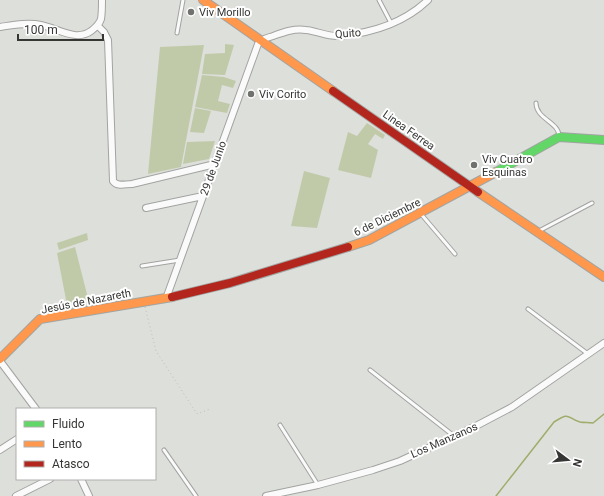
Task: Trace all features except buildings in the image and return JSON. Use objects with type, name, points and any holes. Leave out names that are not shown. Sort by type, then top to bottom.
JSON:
[{"type":"street","points":[[0,27],[23,24],[40,25],[79,36],[87,34],[98,26],[101,19],[102,0]]},
{"type":"street","name":"Linea Ferrea","points":[[203,0],[470,187],[604,277]]},
{"type":"street","name":"Quito","points":[[260,40],[288,31],[305,30],[337,36],[368,32],[391,25],[428,0]]},
{"type":"street","points":[[98,26],[104,32],[108,40],[114,183],[118,185],[132,184],[215,164]]},
{"type":"street","name":"29 de Junio","points":[[167,296],[260,40]]},
{"type":"street","points":[[559,137],[604,140]]},
{"type":"street","name":"6 de Diciembre","points":[[167,296],[230,283],[369,240],[470,187],[559,137]]},
{"type":"street","points":[[146,208],[203,196]]},
{"type":"street","name":"Jesús de Nazareth","points":[[0,360],[40,319],[167,296]]},
{"type":"street","name":"Los Manzanos","points":[[266,496],[318,485],[387,466],[481,424],[512,407],[604,343]]},
{"type":"street","points":[[0,360],[35,408]]},
{"type":"street","points":[[0,450],[16,440]]},
{"type":"street","points":[[16,496],[48,480]]},
{"type":"street","points":[[81,480],[89,496]]},
{"type":"lane","points":[[177,33],[183,0]]},
{"type":"lane","points":[[379,0],[391,25]]},
{"type":"lane","points":[[536,103],[537,111],[558,130],[559,137]]},
{"type":"lane","points":[[536,232],[592,203]]},
{"type":"lane","points":[[420,213],[455,254]]},
{"type":"lane","points":[[142,266],[180,260]]},
{"type":"lane","points":[[528,309],[588,354]]},
{"type":"lane","points":[[370,370],[454,436]]},
{"type":"lane","points":[[280,426],[318,485]]},
{"type":"lane","points":[[164,450],[196,496]]},
{"type":"path","points":[[144,300],[156,351],[197,414],[210,409]]},
{"type":"green space","points":[[225,44],[234,45],[225,75],[202,74],[205,54],[225,53]]},
{"type":"green space","points":[[204,45],[181,167],[148,174],[160,47]]},
{"type":"green space","points":[[202,75],[224,77],[236,81],[233,88],[222,85],[218,101],[230,104],[227,113],[195,107]]},
{"type":"green space","points":[[195,108],[211,111],[204,133],[190,132]]},
{"type":"green space","points":[[367,123],[385,135],[383,139],[375,134],[368,144],[378,150],[371,178],[338,170],[348,132],[357,136]]},
{"type":"green space","points":[[215,141],[209,159],[183,164],[187,142]]},
{"type":"green space","points":[[304,171],[330,178],[317,228],[291,226]]},
{"type":"green space","points":[[87,233],[88,240],[59,250],[57,243]]},
{"type":"green space","points":[[75,247],[90,306],[68,310],[57,253]]},
{"type":"waterway","points":[[496,496],[554,422],[568,416],[580,422],[593,423],[604,414]]},
{"type":"traffic: fast","points":[[496,172],[559,137],[604,140]]},
{"type":"traffic: slow","points":[[203,0],[333,91]]},
{"type":"traffic: slow","points":[[348,247],[369,240],[496,172]]},
{"type":"traffic: slow","points":[[478,192],[604,277]]},
{"type":"traffic: slow","points":[[0,359],[40,319],[172,297]]},
{"type":"traffic: jam","points":[[333,91],[478,192]]},
{"type":"traffic: jam","points":[[172,297],[230,283],[348,247]]},
{"type":"place","name":"Viv Morillo","points":[[191,12]]},
{"type":"place","name":"Viv Corito","points":[[251,94]]},
{"type":"place","name":"Viv Cuatro Esquinas","points":[[474,165]]}]
